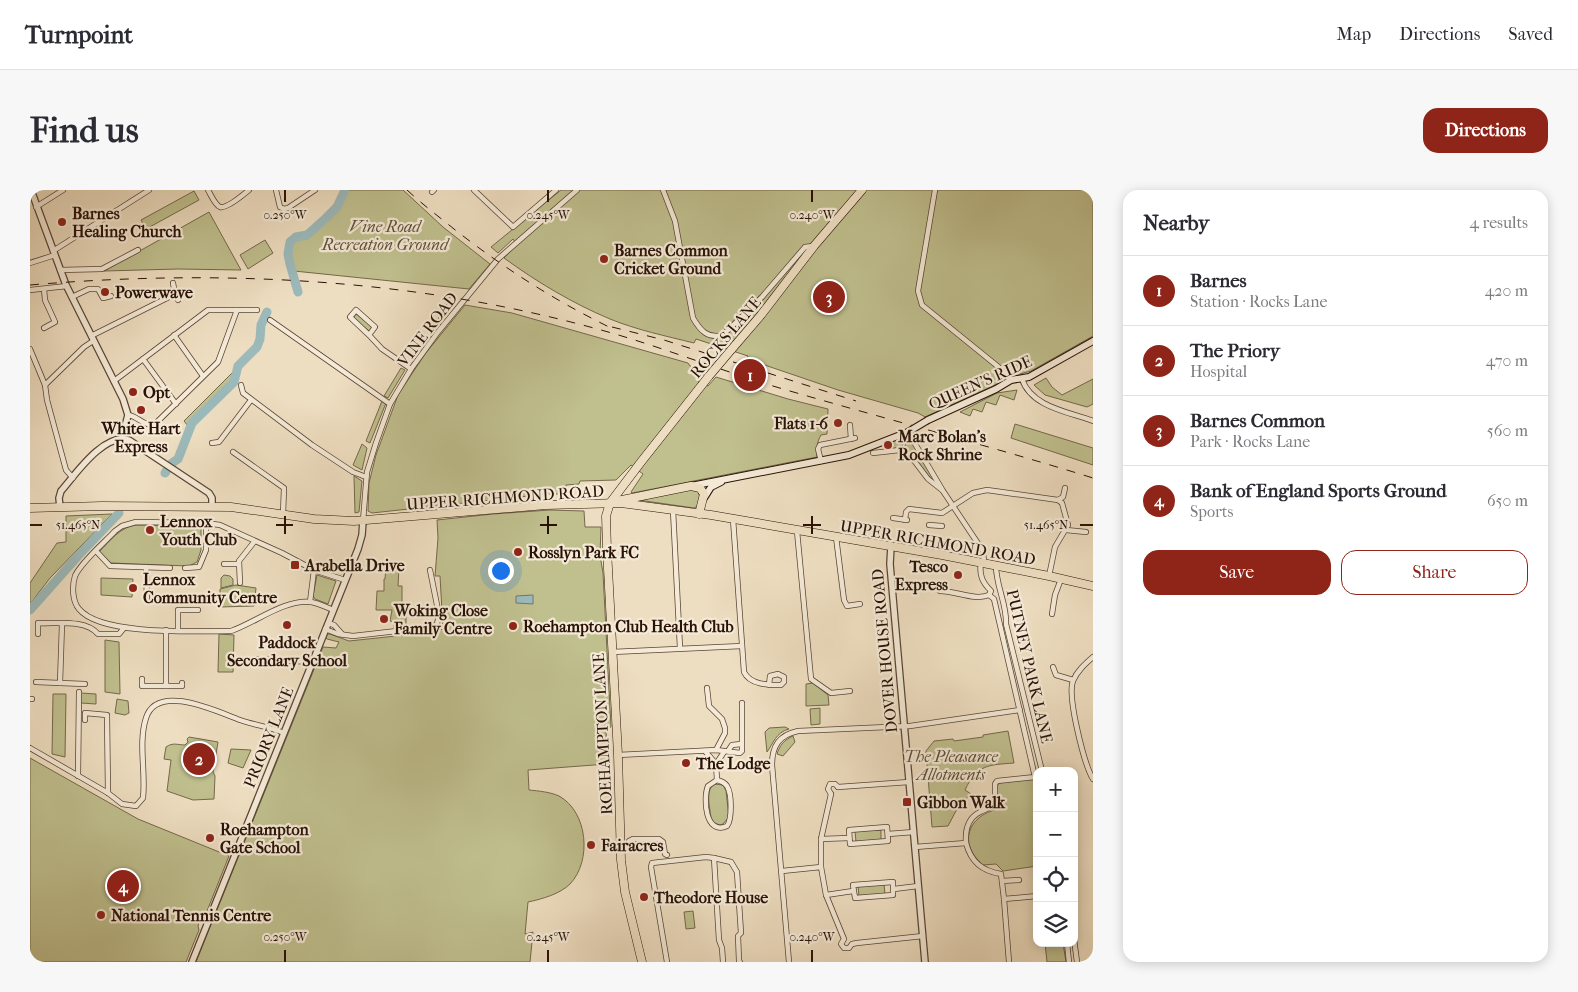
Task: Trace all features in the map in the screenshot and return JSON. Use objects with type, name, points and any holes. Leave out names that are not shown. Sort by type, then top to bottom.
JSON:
[{"type":"main road","name":"ROCKS LANE","points":[[610,503],[705,381],[771,304],[814,246],[862,190]]},
{"type":"main road","name":"QUEEN'S RIDE","points":[[610,503],[629,497],[821,461],[865,450],[908,432],[1011,380],[1029,377],[1093,341]]},
{"type":"main road","name":"QUEEN'S RIDE","points":[[704,498],[708,489],[730,479]]},
{"type":"main road","points":[[691,486],[702,490],[704,498],[699,514]]},
{"type":"main road","name":"ROEHAMPTON LANE","points":[[610,503],[606,513],[606,520],[618,755],[620,849],[623,882],[642,962]]},
{"type":"main road","name":"UPPER RICHMOND ROAD","points":[[30,508],[212,506],[334,520],[363,521],[546,505],[621,503],[733,519],[891,546],[1093,586]]},
{"type":"street","points":[[31,190],[66,286],[123,399],[128,415],[122,438]]},
{"type":"street","points":[[36,207],[63,190]]},
{"type":"street","points":[[30,263],[54,253],[149,190]]},
{"type":"street","points":[[208,190],[218,206],[227,206],[249,190]]},
{"type":"street","points":[[276,190],[280,207],[284,209],[312,191]]},
{"type":"street","points":[[474,190],[513,227],[556,190]]},
{"type":"street","name":"VINE ROAD","points":[[363,521],[366,477],[376,443],[390,404],[411,369],[438,332],[498,259],[577,190]]},
{"type":"street","points":[[663,190],[675,221],[693,318],[701,331],[707,334],[723,335],[762,296],[805,247],[814,246]]},
{"type":"street","points":[[935,190],[918,291],[922,305],[1001,369],[1011,380]]},
{"type":"street","points":[[60,270],[102,269],[138,250]]},
{"type":"street","points":[[173,283],[178,300]]},
{"type":"street","points":[[30,290],[66,286]]},
{"type":"street","points":[[44,288],[45,300],[55,322],[44,328]]},
{"type":"street","points":[[72,297],[89,289],[98,289],[103,298],[111,296]]},
{"type":"street","points":[[45,385],[92,338],[175,294]]},
{"type":"street","points":[[114,381],[208,310],[257,310]]},
{"type":"street","points":[[128,415],[147,425],[153,425],[176,404],[214,366],[220,357],[237,310]]},
{"type":"street","points":[[369,335],[375,327],[356,310],[350,318],[382,349],[411,369]]},
{"type":"street","points":[[270,320],[390,404]]},
{"type":"street","points":[[174,335],[203,376]]},
{"type":"street","points":[[30,349],[45,385],[47,400],[66,470],[73,478]]},
{"type":"street","points":[[143,359],[176,404]]},
{"type":"street","points":[[1022,379],[1024,386],[1036,400],[1093,421]]},
{"type":"street","points":[[241,385],[243,393],[251,400],[312,445],[353,472],[366,477]]},
{"type":"street","points":[[212,443],[219,442],[251,400]]},
{"type":"street","points":[[821,461],[818,449],[820,445],[853,439],[850,425]]},
{"type":"street","points":[[908,432],[943,491],[983,551],[983,563]]},
{"type":"street","points":[[60,507],[59,498],[61,491],[94,454],[110,443],[122,438],[128,440],[209,493],[212,498],[212,506]]},
{"type":"street","points":[[873,453],[904,451],[909,454],[928,479],[943,491]]},
{"type":"street","points":[[232,452],[284,488],[283,514]]},
{"type":"street","points":[[1058,500],[1063,497],[1065,488]]},
{"type":"street","points":[[894,518],[906,520],[906,512],[909,509],[942,513],[973,493],[987,490],[1058,500],[1062,503],[1068,525],[1055,547],[1049,576]]},
{"type":"street","points":[[673,510],[680,648]]},
{"type":"street","points":[[929,524],[939,526],[938,514]]},
{"type":"street","points":[[733,519],[745,674],[764,685],[769,685]]},
{"type":"street","name":"PRIORY LANE","points":[[192,962],[361,539],[363,521]]},
{"type":"street","points":[[333,610],[310,602],[280,608],[245,627],[231,631],[124,628],[97,620],[79,609],[74,596],[73,586],[80,567],[116,531],[130,523],[206,523],[220,525],[282,553],[314,570],[345,580]]},
{"type":"street","points":[[185,568],[199,567],[206,550],[206,523]]},
{"type":"street","points":[[1066,530],[1086,532]]},
{"type":"street","points":[[797,531],[811,679],[831,693],[850,691]]},
{"type":"street","points":[[836,537],[844,600],[847,606],[860,604]]},
{"type":"street","points":[[240,583],[239,561],[254,542]]},
{"type":"street","name":"DOVER HOUSE ROAD","points":[[891,546],[890,564],[926,962]]},
{"type":"street","points":[[96,551],[110,566],[170,568]]},
{"type":"street","name":"PUTNEY PARK LANE","points":[[966,843],[966,829],[969,822],[978,813],[994,804],[995,784],[997,781],[1035,777],[994,599],[989,595],[991,591],[983,583],[979,573],[983,563]]},
{"type":"street","points":[[224,564],[239,564]]},
{"type":"street","name":"PUTNEY PARK LANE","points":[[996,566],[1006,624],[1041,767]]},
{"type":"street","points":[[146,567],[146,601]]},
{"type":"street","points":[[310,602],[314,570]]},
{"type":"street","points":[[325,629],[358,636],[427,629],[435,626],[439,612],[430,570]]},
{"type":"street","points":[[1052,614],[1055,595],[1061,579]]},
{"type":"street","points":[[940,590],[976,597],[989,595]]},
{"type":"street","points":[[178,630],[178,610],[198,610]]},
{"type":"street","points":[[92,628],[97,620]]},
{"type":"street","points":[[38,634],[38,623],[78,625],[92,628],[98,634],[119,634],[124,628]]},
{"type":"street","points":[[328,623],[342,634]]},
{"type":"street","points":[[60,683],[62,624]]},
{"type":"street","points":[[166,630],[166,686]]},
{"type":"street","points":[[612,652],[742,646]]},
{"type":"street","points":[[1093,657],[1080,669],[1073,680],[1071,695],[1084,758],[1091,768],[1093,779]]},
{"type":"street","points":[[256,659],[313,662]]},
{"type":"street","points":[[1053,667],[1056,676],[1073,680]]},
{"type":"street","points":[[142,679],[142,686],[182,686],[182,683]]},
{"type":"street","points":[[36,682],[85,684]]},
{"type":"street","points":[[707,688],[709,706],[722,720],[725,728],[725,733],[716,750]]},
{"type":"street","points":[[78,776],[79,692]]},
{"type":"street","points":[[30,748],[108,793],[122,804],[136,806],[143,798],[145,723],[150,710],[157,704],[166,701],[177,701],[201,704],[240,720],[284,733]]},
{"type":"street","points":[[618,755],[716,750],[741,753],[742,703]]},
{"type":"street","points":[[790,962],[772,765],[774,749],[778,741],[784,735],[798,731],[904,726],[1020,710]]},
{"type":"street","points":[[85,720],[85,713],[107,715],[108,793]]},
{"type":"street","points":[[716,764],[732,745],[741,744]]},
{"type":"street","points":[[705,751],[716,764],[717,780]]},
{"type":"street","points":[[717,780],[728,788],[731,817],[726,826],[720,828],[713,826],[709,822],[706,794],[708,786],[717,780]]},
{"type":"street","points":[[844,939],[826,895],[822,867],[821,839],[830,794],[828,789],[830,784],[835,784],[838,787],[909,782]]},
{"type":"street","points":[[830,794],[837,793],[838,787]]},
{"type":"street","points":[[887,828],[888,841],[850,844],[849,838],[849,830],[887,828]]},
{"type":"street","points":[[888,834],[914,832]]},
{"type":"street","points":[[821,839],[849,838]]},
{"type":"street","points":[[620,849],[628,849],[629,842],[632,839],[659,839],[663,842],[665,854],[667,855]]},
{"type":"street","points":[[915,846],[966,843],[975,862],[986,870],[1001,874],[1009,962]]},
{"type":"street","points":[[667,962],[651,867],[652,863],[706,857],[731,862],[737,872],[741,933],[738,936],[740,962]]},
{"type":"street","points":[[714,858],[719,940],[722,948],[723,962]]},
{"type":"street","points":[[782,871],[822,867]]},
{"type":"street","points":[[1002,881],[1019,880]]},
{"type":"street","points":[[893,882],[894,889],[893,895],[855,898],[853,891],[853,885],[893,882]]},
{"type":"street","points":[[894,889],[918,886]]},
{"type":"street","points":[[826,895],[853,891]]},
{"type":"street","points":[[1004,899],[1033,896]]},
{"type":"street","points":[[844,939],[841,944],[844,948],[849,948],[852,944],[923,936]]},
{"type":"street","points":[[844,939],[849,938],[852,944]]},
{"type":"street","points":[[1068,947],[1070,962]]},
{"type":"street","points":[[1075,947],[1077,962]]},
{"type":"green space","name":"Vine Road Recreation Ground","points":[[347,190],[403,190],[443,227],[490,264],[469,289],[294,271],[291,256],[293,243],[299,239],[307,239],[333,215],[341,206]]},
{"type":"green space","points":[[561,190],[1093,190],[1093,336],[1031,371],[1012,374],[1006,380],[925,417],[918,413],[838,390],[747,359],[748,356],[696,339],[694,343],[620,323],[555,292],[504,258],[517,245],[513,239],[498,253],[491,247]]},
{"type":"green space","points":[[194,191],[199,200],[146,229],[141,220]]},
{"type":"green space","points":[[209,212],[241,270],[104,271]]},
{"type":"green space","points":[[265,240],[273,253],[248,269],[240,255]]},
{"type":"green space","points":[[449,300],[455,303],[440,322],[437,321]]},
{"type":"green space","points":[[465,305],[512,313],[688,363],[696,368],[695,372],[704,375],[698,382],[708,386],[716,377],[828,409],[827,434],[821,435],[817,446],[817,457],[632,493],[643,474],[631,465],[616,480],[580,481],[579,484],[566,485],[567,497],[559,494],[547,494],[372,513],[368,511],[369,483],[376,455],[398,395],[425,354]]},
{"type":"green space","points":[[356,314],[373,327],[369,331],[353,318]]},
{"type":"green space","points":[[401,368],[405,370],[388,398],[384,396]]},
{"type":"green space","points":[[234,371],[233,381],[188,426],[184,421]]},
{"type":"green space","points":[[1046,378],[1052,387],[1062,395],[1093,379],[1093,404],[1087,407],[1045,395],[1034,385]]},
{"type":"green space","points":[[1017,390],[1014,400],[1000,395],[996,405],[986,402],[982,412],[973,409],[970,416],[960,412],[997,393]]},
{"type":"green space","points":[[382,401],[386,403],[370,443],[366,441]]},
{"type":"green space","points":[[1015,424],[1093,448],[1093,465],[1011,438]]},
{"type":"green space","points":[[907,434],[908,436],[905,438],[901,449],[892,450],[892,441]]},
{"type":"green space","points":[[910,439],[937,485],[904,449],[907,440]]},
{"type":"green space","points":[[362,444],[367,448],[362,470],[353,465]]},
{"type":"green space","points":[[354,476],[362,481],[359,512],[355,513]]},
{"type":"green space","points":[[690,489],[698,490],[700,499],[698,506],[694,508],[638,500]]},
{"type":"green space","points":[[550,510],[584,511],[585,527],[601,527],[600,555],[603,573],[611,727],[606,728],[607,764],[528,770],[529,790],[559,796],[569,803],[576,813],[584,837],[582,863],[570,884],[566,888],[545,898],[528,902],[525,934],[533,932],[530,962],[196,962],[323,647],[336,648],[339,642],[327,639],[325,637],[327,634],[349,641],[424,633],[443,629],[440,576],[435,576],[438,538],[437,520]]},
{"type":"green space","points":[[112,514],[50,578],[30,604],[30,583],[57,543],[66,542],[66,516]]},
{"type":"green space","points":[[136,525],[201,526],[201,550],[197,562],[189,566],[111,563],[99,552],[120,532]]},
{"type":"green space","points":[[386,567],[399,567],[398,586],[402,586],[402,605],[406,606],[406,625],[415,626],[394,628],[394,622],[390,621],[392,610],[376,610],[377,591],[384,591]]},
{"type":"green space","points":[[224,575],[230,576],[233,579],[233,585],[221,588],[221,578]]},
{"type":"green space","points":[[317,575],[336,581],[328,604],[315,599],[313,596]]},
{"type":"green space","points":[[101,578],[133,579],[132,597],[101,595]]},
{"type":"green space","points":[[236,585],[256,588],[254,606],[220,607],[220,589]]},
{"type":"green space","points":[[219,634],[234,635],[233,672],[218,672]]},
{"type":"green space","points":[[105,640],[119,642],[120,694],[105,692]]},
{"type":"green space","points":[[813,683],[828,695],[829,705],[806,706],[806,684]]},
{"type":"green space","points":[[81,693],[96,694],[96,704],[81,703]]},
{"type":"green space","points":[[53,694],[66,694],[65,757],[52,754]]},
{"type":"green space","points":[[117,699],[128,701],[129,713],[125,715],[115,713]]},
{"type":"green space","points":[[820,708],[820,724],[811,725],[810,709]]},
{"type":"green space","points":[[785,727],[789,729],[778,735],[767,752],[765,732],[769,728]]},
{"type":"green space","name":"The Pleasance Allotments","points":[[1008,731],[1014,763],[997,764],[979,771],[974,775],[965,790],[971,794],[958,807],[948,826],[932,827],[926,751],[934,741],[953,739],[954,741]]},
{"type":"green space","points":[[793,736],[795,742],[783,756],[777,754],[783,743]]},
{"type":"green space","points":[[189,737],[218,742],[213,772],[215,776],[214,799],[193,800],[167,791],[171,760],[164,759],[166,747],[173,744],[185,745]]},
{"type":"green space","points":[[231,749],[251,750],[243,768],[228,763]]},
{"type":"green space","points":[[30,758],[138,819],[229,856],[205,916],[201,917],[198,926],[199,930],[186,962],[30,962]]},
{"type":"green space","points":[[1033,779],[1033,867],[1003,871],[996,864],[983,865],[970,848],[969,832],[973,824],[987,813],[998,809],[996,788],[999,783]]},
{"type":"green space","points":[[714,784],[723,785],[726,791],[729,817],[720,825],[712,822],[711,818],[709,795]]},
{"type":"green space","points":[[881,830],[881,840],[856,842],[855,831]]},
{"type":"green space","points":[[884,884],[885,894],[859,896],[858,886]]},
{"type":"green space","points":[[693,911],[695,928],[686,929],[684,912]]},
{"type":"green space","points":[[1045,947],[1064,947],[1066,962],[1047,962]]},
{"type":"water","points":[[533,595],[533,604],[516,603],[516,596]]},
{"type":"waterway","points":[[298,292],[288,254],[290,242],[296,237],[307,235],[326,218],[337,207],[345,190]]},
{"type":"waterway","points":[[289,238],[290,242]]},
{"type":"waterway","points":[[172,463],[178,459],[192,423],[234,382],[238,366],[257,347],[260,339],[261,325],[267,312]]},
{"type":"waterway","points":[[175,460],[177,451]]},
{"type":"waterway","points":[[30,610],[119,513]]},
{"type":"railway","points":[[407,190],[454,229],[510,270],[548,294],[609,327]]},
{"type":"railway","points":[[30,285],[100,280],[241,278],[382,288],[521,310],[614,334],[783,389],[1093,478]]},
{"type":"railway","points":[[612,327],[664,340],[856,401]]},
{"type":"place","name":"Barnes Healing Church","points":[[62,222]]},
{"type":"place","name":"Barnes Common Cricket Ground","points":[[604,259]]},
{"type":"place","name":"Powerwave","points":[[105,292]]},
{"type":"place","name":"Barnes Common","points":[[829,297]]},
{"type":"place","name":"Barnes","points":[[750,375]]},
{"type":"place","name":"Opt","points":[[133,392]]},
{"type":"place","name":"White Hart Express","points":[[141,410]]},
{"type":"place","name":"Flats 1-6","points":[[838,423]]},
{"type":"place","name":"Marc Bolan's Rock Shrine","points":[[888,445]]},
{"type":"place","name":"Lennox Youth Club","points":[[150,530]]},
{"type":"place","name":"Rosslyn Park FC","points":[[518,552]]},
{"type":"place","name":"Arabella Drive","points":[[295,565]]},
{"type":"place","name":"Tesco Express","points":[[958,575]]},
{"type":"place","name":"Lennox Community Centre","points":[[133,588]]},
{"type":"place","name":"Woking Close Family Centre","points":[[384,619]]},
{"type":"place","name":"Paddock Secondary School","points":[[287,625]]},
{"type":"place","name":"Roehampton Club Health Club","points":[[513,626]]},
{"type":"place","name":"The Priory","points":[[199,759]]},
{"type":"place","name":"The Lodge","points":[[686,763]]},
{"type":"place","name":"Gibbon Walk","points":[[907,802]]},
{"type":"place","name":"Roehampton Gate School","points":[[210,838]]},
{"type":"place","name":"Fairacres","points":[[591,845]]},
{"type":"place","name":"Bank of England Sports Ground","points":[[123,886]]},
{"type":"place","name":"Theodore House","points":[[644,897]]},
{"type":"place","name":"National Tennis Centre","points":[[101,915]]}]
